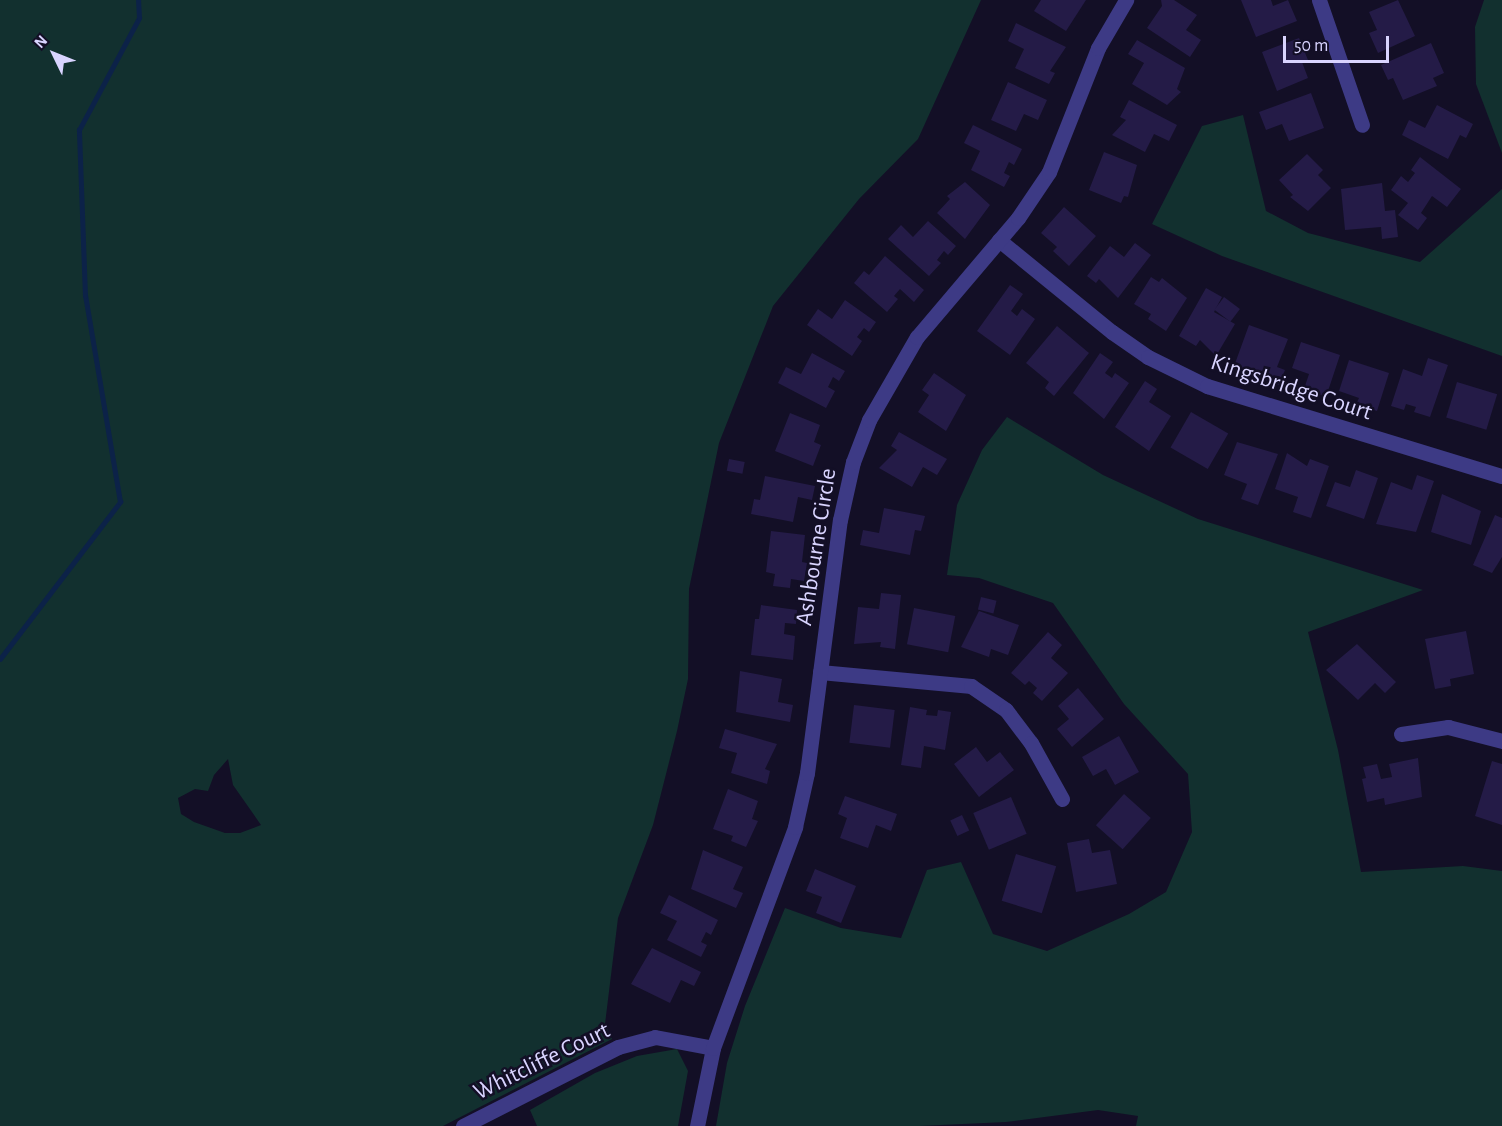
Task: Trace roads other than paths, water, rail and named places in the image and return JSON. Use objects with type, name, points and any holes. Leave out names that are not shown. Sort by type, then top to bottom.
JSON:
[{"type":"street","name":"Ashbourne Circle","points":[[697,1126],[713,1048],[795,827],[807,773],[840,520],[853,462],[869,420],[917,337],[999,240],[1048,172],[1098,48],[1126,0]]},
{"type":"street","points":[[1319,0],[1362,125]]},
{"type":"street","name":"Kingsbridge Court","points":[[999,240],[1112,332],[1148,357],[1207,386],[1502,476]]},
{"type":"street","points":[[820,672],[971,686],[1006,710],[1030,743],[1062,799]]},
{"type":"street","points":[[1401,734],[1448,727],[1502,741]]},
{"type":"street","name":"Whitcliffe Court","points":[[463,1126],[618,1047],[655,1037],[713,1048]]},
{"type":"waterway","points":[[0,659],[120,502],[85,296],[79,130],[139,18],[138,0]]}]
